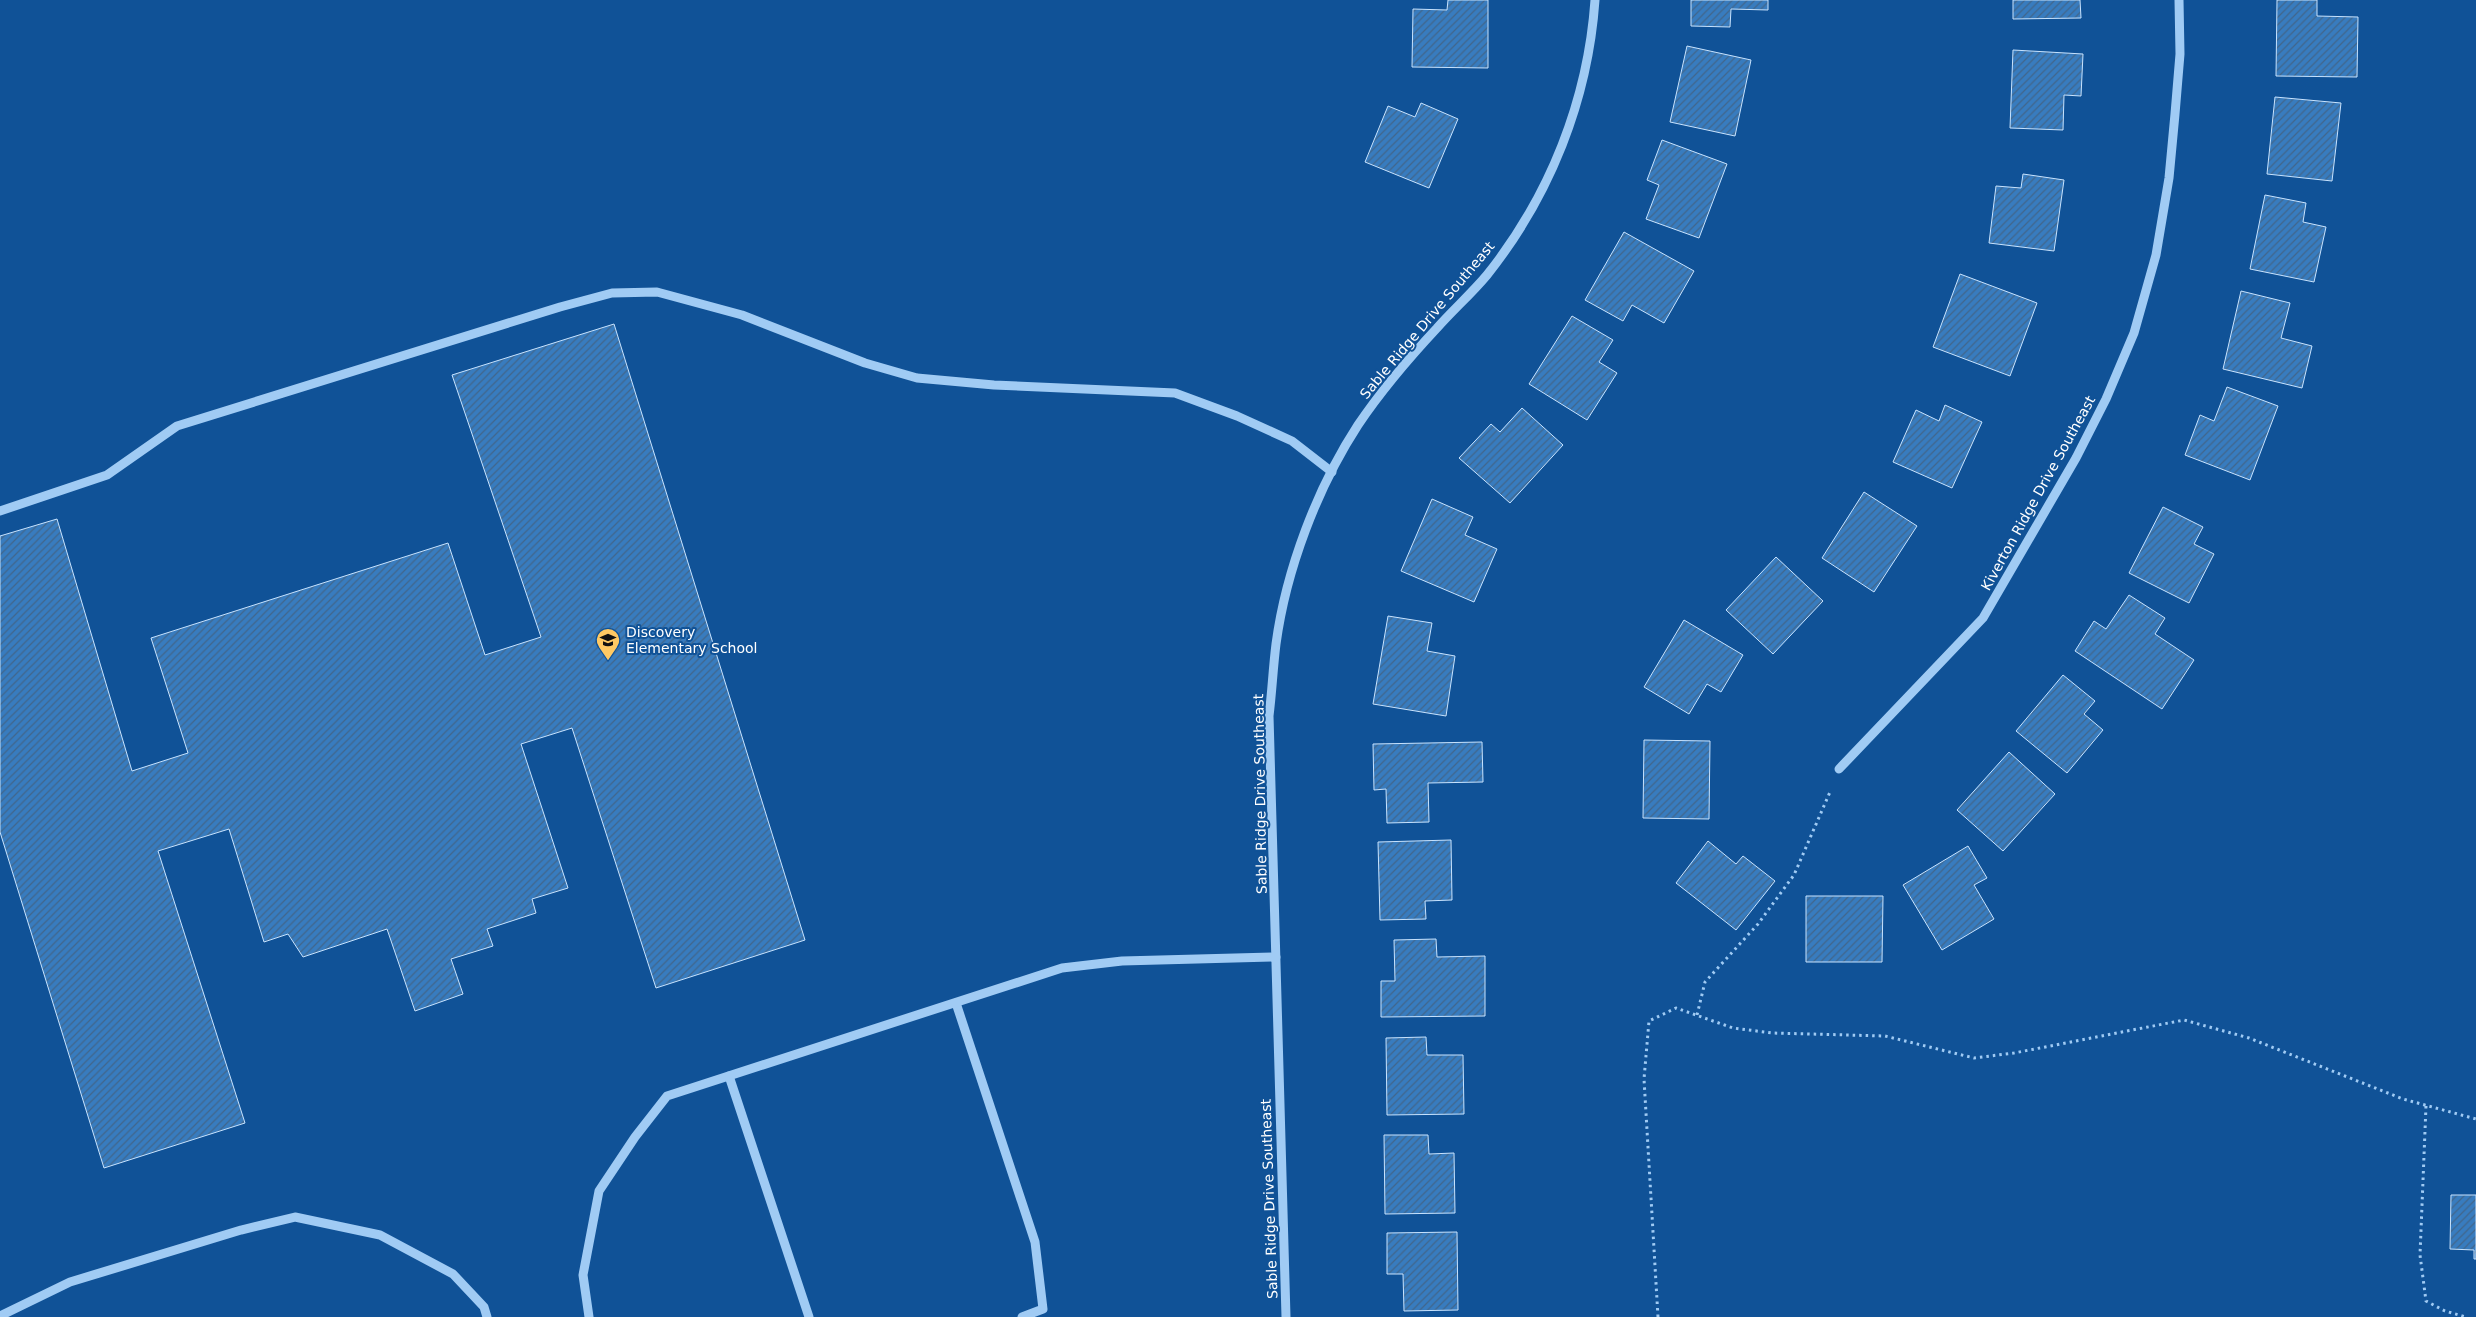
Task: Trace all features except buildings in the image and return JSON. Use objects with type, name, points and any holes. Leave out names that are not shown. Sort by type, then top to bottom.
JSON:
[{"type":"street","name":"Sable Ridge Drive Southeast","points":[[1286,1317],[1270,716],[1276,643],[1288,584],[1302,542],[1332,472],[1358,426],[1395,375],[1487,275],[1517,232],[1545,184],[1565,140],[1583,84],[1593,32],[1595,0]]},
{"type":"street","name":"Kiverton Ridge Drive Southeast","points":[[1839,769],[1983,618],[2076,458],[2113,382],[2134,333],[2156,255],[2169,178],[2180,54],[2179,0]]},
{"type":"street","points":[[0,511],[107,475],[177,426],[560,307],[612,293],[657,292],[694,301],[742,315],[865,363],[917,378],[994,385],[1175,393],[1237,416],[1292,441],[1332,472]]},
{"type":"street","points":[[589,1317],[583,1275],[599,1191],[635,1137],[667,1096],[1062,968],[1122,961],[1276,957]]},
{"type":"street","points":[[956,1003],[1035,1242],[1043,1309],[1022,1317]]},
{"type":"street","points":[[729,1076],[809,1317]]},
{"type":"street","points":[[0,1316],[70,1282],[241,1230],[295,1217],[380,1235],[453,1274],[484,1307],[487,1317]]},
{"type":"path","points":[[1697,1015],[1705,982],[1758,924],[1794,875],[1839,769]]},
{"type":"path","points":[[1658,1317],[1644,1079],[1649,1021],[1676,1008],[1734,1028],[1772,1033],[1885,1036],[1974,1058],[2014,1053],[2184,1020],[2249,1038],[2426,1106],[2476,1119]]},
{"type":"path","points":[[2426,1106],[2420,1255],[2426,1301],[2445,1311],[2466,1317]]},
{"type":"place","name":"Discovery Elementary School","points":[[608,661]]}]
